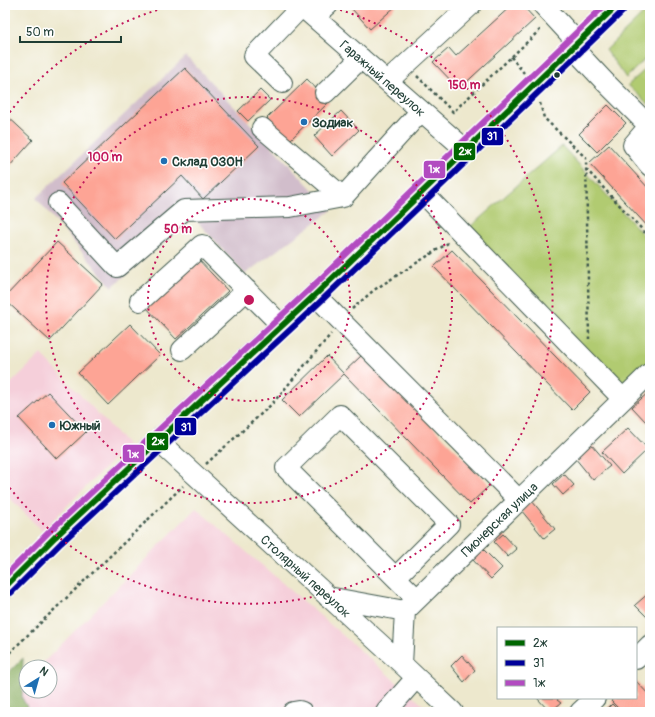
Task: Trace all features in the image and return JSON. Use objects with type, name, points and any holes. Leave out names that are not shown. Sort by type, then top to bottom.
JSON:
[{"type":"main road","points":[[5,587],[55,537],[282,326],[617,5]]},
{"type":"street","points":[[388,82],[471,5]]},
{"type":"street","points":[[282,83],[254,56],[311,8]]},
{"type":"street","name":"Гаражный переулок","points":[[311,8],[361,58],[466,150]]},
{"type":"street","points":[[549,11],[605,82],[649,127],[633,146],[650,166]]},
{"type":"street","points":[[325,93],[361,58]]},
{"type":"street","points":[[58,203],[117,267],[184,210],[290,207],[343,197],[421,111]]},
{"type":"street","points":[[262,128],[343,197]]},
{"type":"street","points":[[422,192],[623,399]]},
{"type":"street","points":[[140,301],[202,245],[282,326]]},
{"type":"street","points":[[182,350],[247,290]]},
{"type":"street","points":[[314,295],[519,500]]},
{"type":"street","name":"Пионерская улица","points":[[411,605],[650,372]]},
{"type":"street","points":[[396,578],[449,524],[340,415],[286,468],[396,578],[411,605],[402,664]]},
{"type":"street","name":"Столярный переулок","points":[[158,441],[402,664],[452,712]]},
{"type":"street","points":[[328,597],[411,605]]},
{"type":"street","points":[[637,658],[650,646]]},
{"type":"street","points":[[386,712],[416,678]]},
{"type":"street","points":[[580,712],[594,699]]},
{"type":"street","points":[[293,712],[302,712]]},
{"type":"path","points":[[406,64],[453,112],[549,11]]},
{"type":"path","points":[[534,85],[544,118],[586,158],[589,364]]},
{"type":"path","points":[[586,168],[650,238]]},
{"type":"path","points":[[5,657],[194,475],[272,404],[351,310],[374,290],[462,234]]},
{"type":"shaded area","points":[[186,56],[332,210],[245,274],[193,217],[112,287],[36,198]]},
{"type":"shaded area","points":[[41,354],[128,445],[42,531],[5,493],[5,389]]},
{"type":"shaded area","points":[[196,508],[431,712],[5,712],[5,702],[18,689],[18,699],[58,699],[58,659],[47,659]]},
{"type":"green space","points":[[650,7],[650,54],[626,78],[606,50]]},
{"type":"green space","points":[[650,65],[650,102],[648,104],[628,85]]},
{"type":"green space","points":[[562,146],[650,242],[650,370],[623,399],[462,234]]},
{"type":"green space","points":[[18,663],[18,699],[23,699],[30,712],[5,712],[5,676]]},
{"type":"building","points":[[356,5],[397,5],[370,29],[352,9]]},
{"type":"building","points":[[512,5],[522,5],[535,19],[459,89],[433,62],[449,48],[456,56]]},
{"type":"building","name":"Склад ОЗОН","points":[[185,68],[259,146],[203,199],[182,176],[115,239],[62,183]]},
{"type":"building","points":[[307,79],[329,102],[289,141],[267,118]]},
{"type":"building","points":[[260,90],[270,100],[248,121],[238,111]]},
{"type":"building","points":[[608,105],[626,123],[597,152],[579,134]]},
{"type":"building","points":[[341,111],[359,130],[332,156],[314,136]]},
{"type":"building","points":[[5,114],[33,140],[8,168],[5,166]]},
{"type":"building","points":[[609,145],[650,190],[650,229],[589,163]]},
{"type":"building","points":[[57,242],[103,284],[50,341],[5,300],[5,297]]},
{"type":"building","points":[[452,250],[590,392],[572,410],[434,267]]},
{"type":"building","points":[[197,258],[228,291],[176,339],[145,306]]},
{"type":"building","points":[[130,324],[160,355],[108,405],[78,373]]},
{"type":"building","points":[[362,355],[490,485],[470,504],[344,374],[299,417],[282,400],[327,356],[343,373]]},
{"type":"building","points":[[650,391],[650,419],[646,422],[632,407]]},
{"type":"building","name":"Южный","points":[[48,392],[86,432],[57,459],[19,418]]},
{"type":"building","points":[[628,428],[648,449],[622,474],[602,452]]},
{"type":"building","points":[[591,444],[610,466],[593,480],[575,458]]},
{"type":"building","points":[[564,474],[574,485],[563,495],[553,484]]},
{"type":"building","points":[[532,501],[555,529],[544,538],[521,510]]},
{"type":"building","points":[[503,534],[517,549],[508,557],[494,542]]},
{"type":"building","points":[[482,548],[502,568],[491,579],[471,558]]},
{"type":"building","points":[[650,580],[650,589],[645,585]]},
{"type":"building","points":[[650,592],[650,620],[635,605]]},
{"type":"building","points":[[462,655],[475,670],[464,682],[451,666]]},
{"type":"building","points":[[637,682],[650,696],[650,712],[622,712],[611,701],[613,699],[637,699]]},
{"type":"building","points":[[538,699],[558,699],[557,700],[561,703],[550,712]]},
{"type":"building","points":[[612,704],[620,712],[608,712],[606,710]]},
{"type":"transit line","name":"1ж","points":[[5,576],[50,531],[310,289],[605,5]]},
{"type":"transit line","name":"2ж","points":[[5,587],[55,537],[315,295],[617,5]]},
{"type":"transit line","name":"31","points":[[11,593],[61,543],[321,301],[623,11]]},
{"type":"place","name":"Зодиак","points":[[304,122]]},
{"type":"place","name":"Склад ОЗОН","points":[[164,161]]},
{"type":"place","name":"Южный","points":[[52,425]]}]
